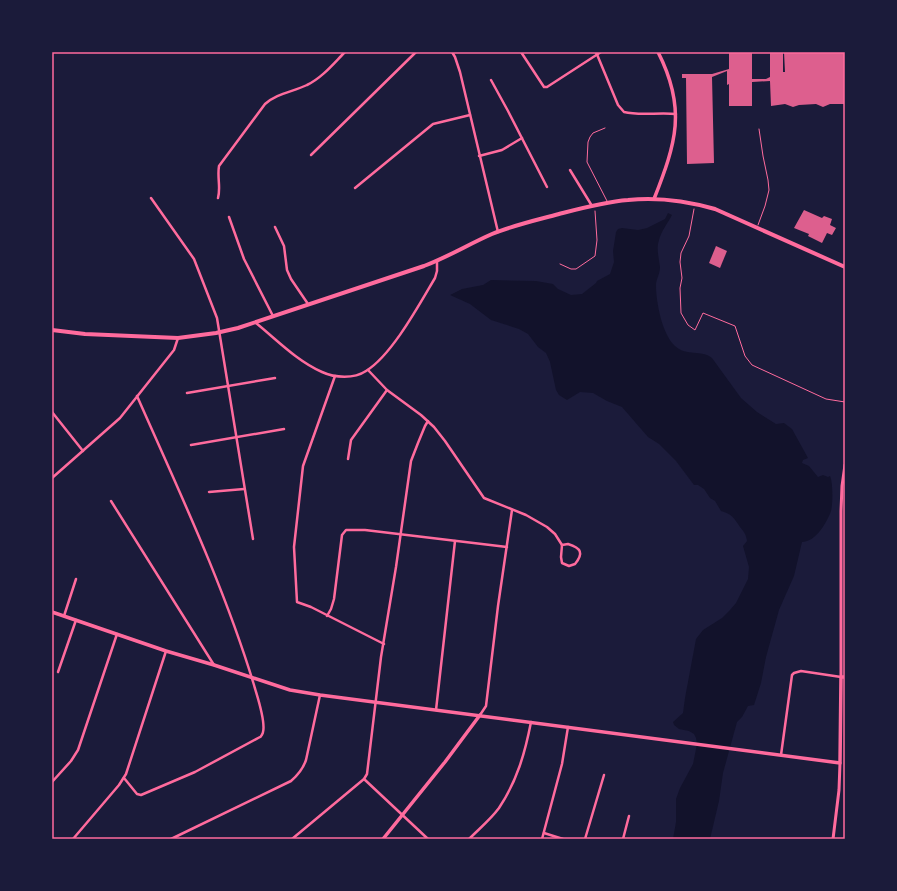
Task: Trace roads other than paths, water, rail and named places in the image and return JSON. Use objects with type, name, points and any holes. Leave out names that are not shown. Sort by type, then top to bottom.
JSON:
[{"type":"main road","points":[[654,199],[664,174],[672,146],[675,134],[676,114],[674,93],[669,76],[658,52]]},
{"type":"main road","points":[[52,330],[78,333],[178,338],[220,332],[256,322],[437,261],[498,232],[523,223],[592,206],[626,200],[654,199],[696,204],[715,209],[845,268]]},
{"type":"main road","points":[[52,612],[166,651],[290,690],[840,763],[843,677]]},
{"type":"main road","points":[[383,839],[480,715]]},
{"type":"street","points":[[218,198],[220,189],[218,176],[219,166],[265,104],[278,95],[314,81],[345,52]]},
{"type":"street","points":[[311,155],[416,52]]},
{"type":"street","points":[[452,52],[460,72],[498,232]]},
{"type":"street","points":[[521,52],[544,87],[552,84],[596,53],[601,52]]},
{"type":"street","points":[[596,53],[618,105],[624,112],[662,112],[676,114]]},
{"type":"street","points":[[491,80],[546,187]]},
{"type":"street","points":[[355,188],[433,124],[470,115]]},
{"type":"street","points":[[479,156],[502,150],[522,138]]},
{"type":"street","points":[[570,170],[592,206]]},
{"type":"street","points":[[151,198],[194,259],[217,318],[253,539]]},
{"type":"street","points":[[229,217],[244,259],[273,316]]},
{"type":"street","points":[[275,227],[284,246],[287,270],[308,304]]},
{"type":"street","points":[[256,322],[306,364],[323,373],[335,376],[358,375],[377,363],[391,346],[435,278],[437,261]]},
{"type":"street","points":[[52,478],[120,418],[174,350],[178,338]]},
{"type":"street","points":[[368,370],[387,390],[428,421],[445,440],[484,498],[536,520],[547,527],[555,534],[562,545],[562,563],[570,566],[576,564],[580,557],[580,552],[578,549],[575,546],[562,545]]},
{"type":"street","points":[[335,376],[303,466],[294,547],[297,602],[299,604],[311,607],[384,644]]},
{"type":"street","points":[[187,393],[275,378]]},
{"type":"street","points":[[348,459],[351,440],[387,390]]},
{"type":"street","points":[[124,778],[137,794],[141,795],[196,772],[260,737],[264,732],[261,709],[247,663],[221,593],[137,396]]},
{"type":"street","points":[[52,412],[83,451]]},
{"type":"street","points":[[292,839],[364,779],[367,774],[384,644],[411,461],[428,421]]},
{"type":"street","points":[[191,445],[284,429]]},
{"type":"street","points":[[781,755],[794,673],[801,671],[843,677],[840,511],[845,465]]},
{"type":"street","points":[[209,492],[245,489]]},
{"type":"street","points":[[111,501],[214,665]]},
{"type":"street","points":[[480,715],[486,706],[498,606],[512,510]]},
{"type":"street","points":[[327,616],[334,599],[340,541],[343,532],[346,530],[352,529],[401,534],[507,547]]},
{"type":"street","points":[[436,710],[455,541]]},
{"type":"street","points":[[64,616],[76,579]]},
{"type":"street","points":[[58,672],[76,620]]},
{"type":"street","points":[[52,782],[71,761],[78,750],[117,634]]},
{"type":"street","points":[[73,839],[124,778],[166,651]]},
{"type":"street","points":[[171,839],[290,781],[297,776],[306,760],[320,695]]},
{"type":"street","points":[[469,839],[498,808],[515,780],[526,750],[532,722]]},
{"type":"street","points":[[542,839],[562,764],[568,726]]},
{"type":"street","points":[[833,839],[839,790],[840,763]]},
{"type":"street","points":[[585,839],[604,775]]},
{"type":"street","points":[[364,779],[428,839]]},
{"type":"street","points":[[623,839],[629,816]]},
{"type":"street","points":[[544,833],[563,839]]},
{"type":"lane","points":[[605,128],[593,133],[590,137],[588,142],[587,162],[609,203]]},
{"type":"lane","points":[[757,228],[769,190],[759,129]]}]
